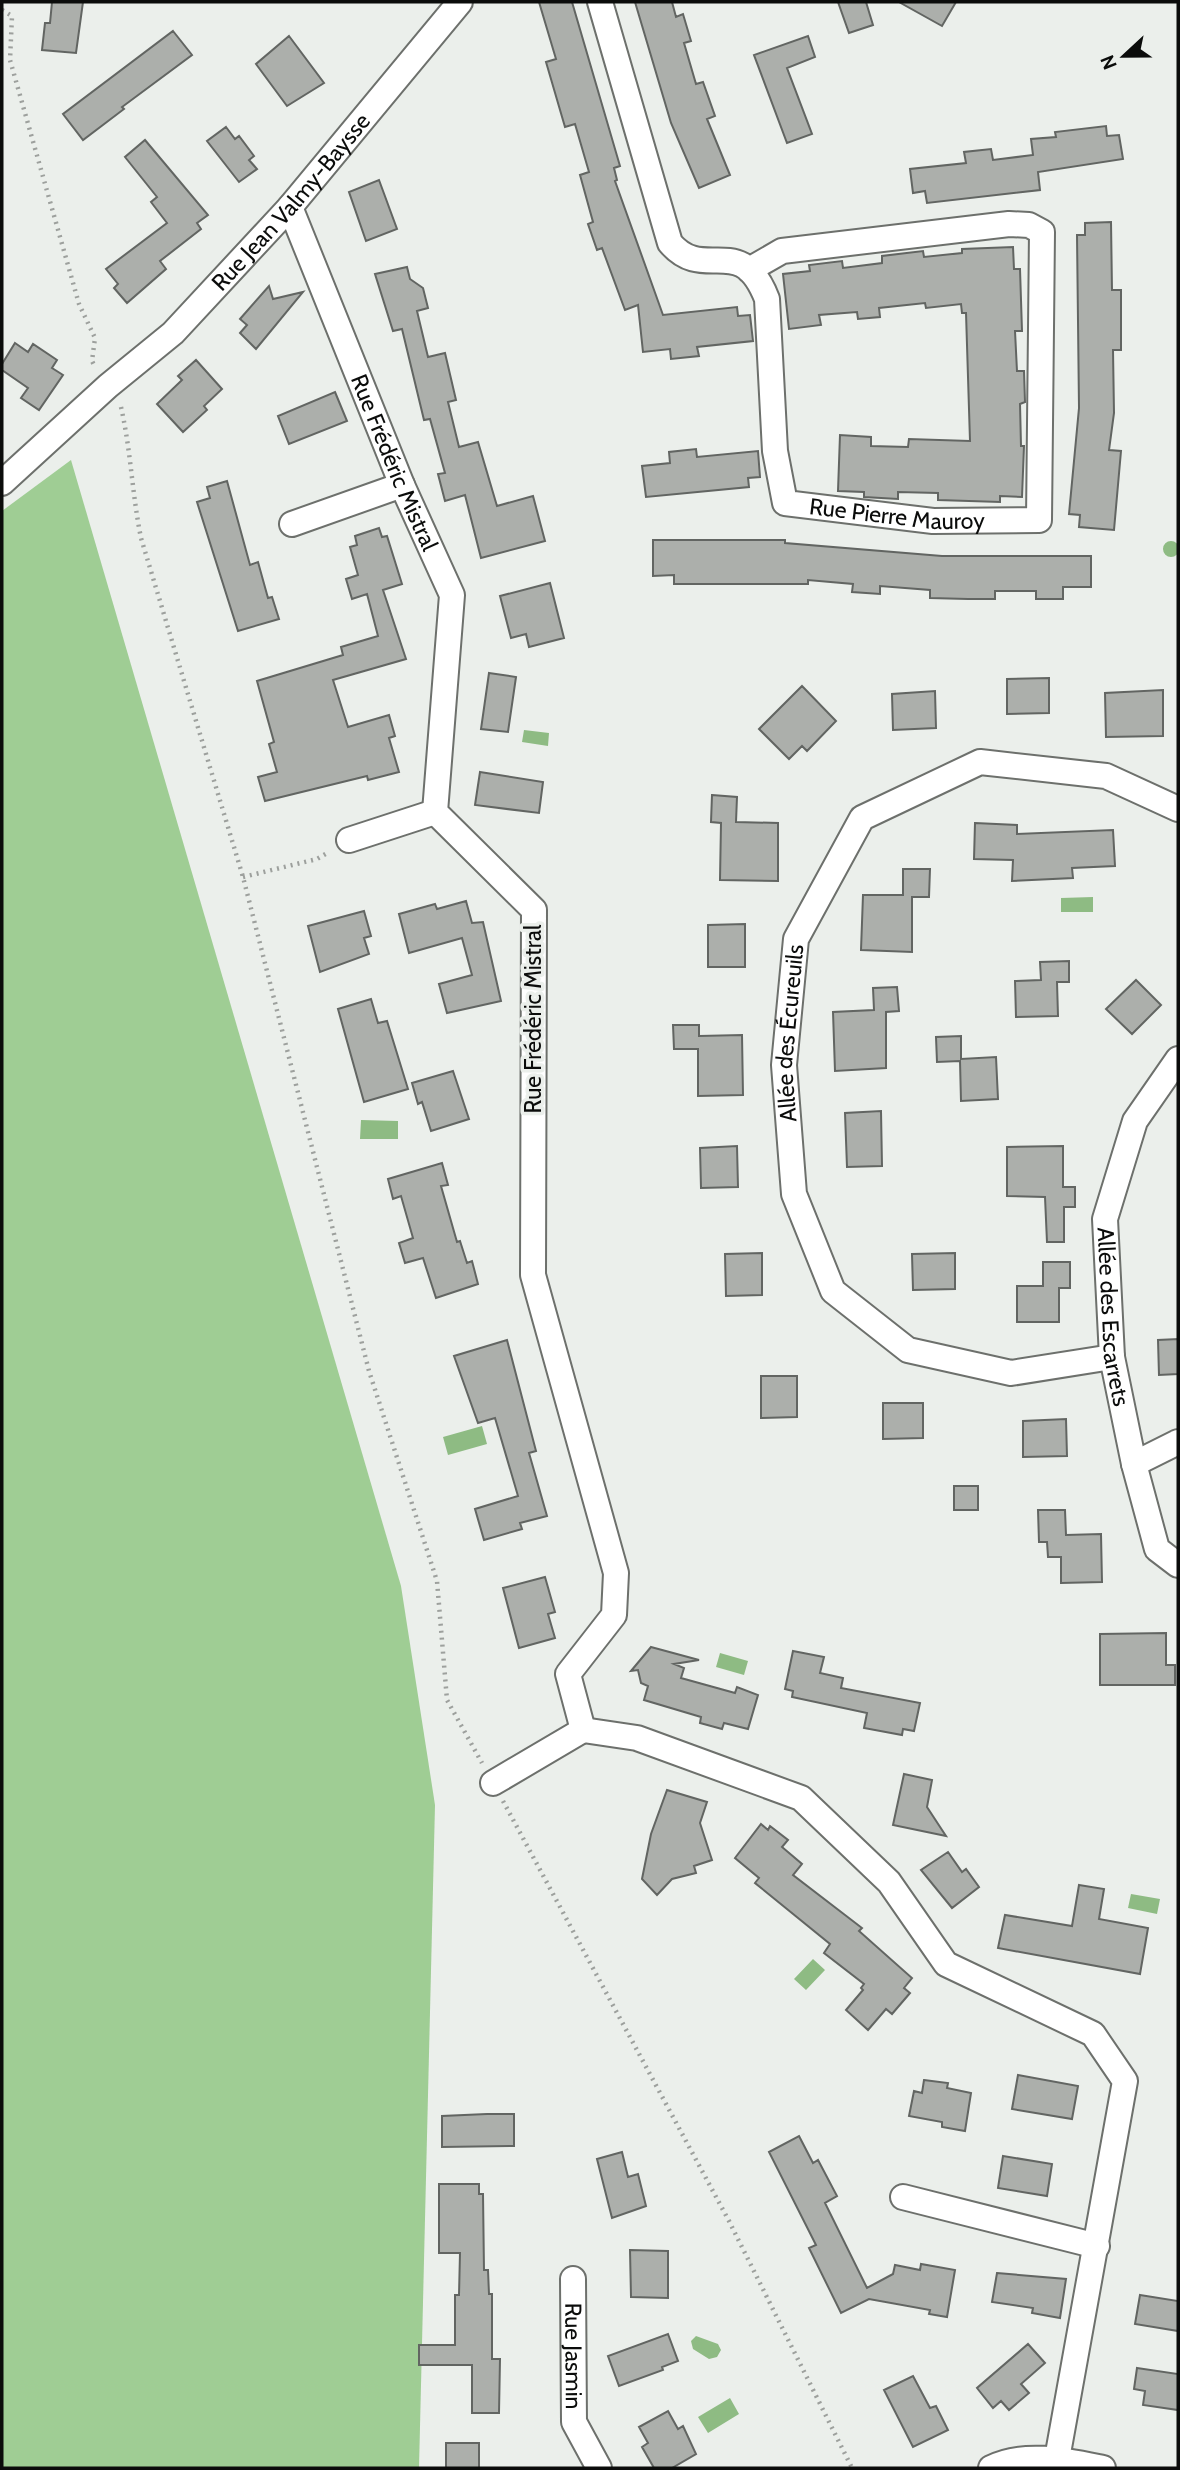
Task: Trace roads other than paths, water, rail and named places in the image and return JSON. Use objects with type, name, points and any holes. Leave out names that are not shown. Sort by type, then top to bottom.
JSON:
[{"type":"street","name":"Rue Jean Valmy-Baysse","points":[[2,483],[108,386],[173,333],[290,206],[460,2]]},
{"type":"street","points":[[600,2],[670,243],[681,256],[696,262],[728,258],[749,270]]},
{"type":"street","name":"Rue Frédéric Mistral","points":[[290,206],[402,485],[452,595],[435,812],[534,910],[533,1275],[616,1573],[614,1615],[568,1674],[583,1730]]},
{"type":"street","name":"Rue Pierre Mauroy","points":[[1009,224],[1029,225],[1042,232],[1039,520],[933,521],[785,503],[775,450],[767,299],[760,282],[749,270],[782,251],[1009,224]]},
{"type":"street","points":[[292,524],[402,485]]},
{"type":"street","name":"Allée des Écureuils","points":[[1112,1357],[1011,1373],[908,1350],[833,1291],[794,1194],[785,1065],[796,939],[862,818],[980,762],[1106,776],[1178,809]]},
{"type":"street","points":[[349,841],[435,812]]},
{"type":"street","name":"Allée des Escarrets","points":[[1178,1059],[1135,1121],[1105,1219],[1112,1357],[1134,1464],[1157,1549],[1178,1565]]},
{"type":"street","points":[[1134,1464],[1178,1442]]},
{"type":"street","points":[[494,1783],[583,1730],[637,1738],[801,1798],[889,1882],[946,1964],[1093,2034],[1125,2081],[1057,2459]]},
{"type":"street","points":[[903,2197],[1097,2246]]},
{"type":"street","name":"Rue Jasmin","points":[[573,2279],[574,2422],[599,2468]]},
{"type":"street","points":[[991,2468],[1002,2463],[1057,2459],[1102,2468]]}]
